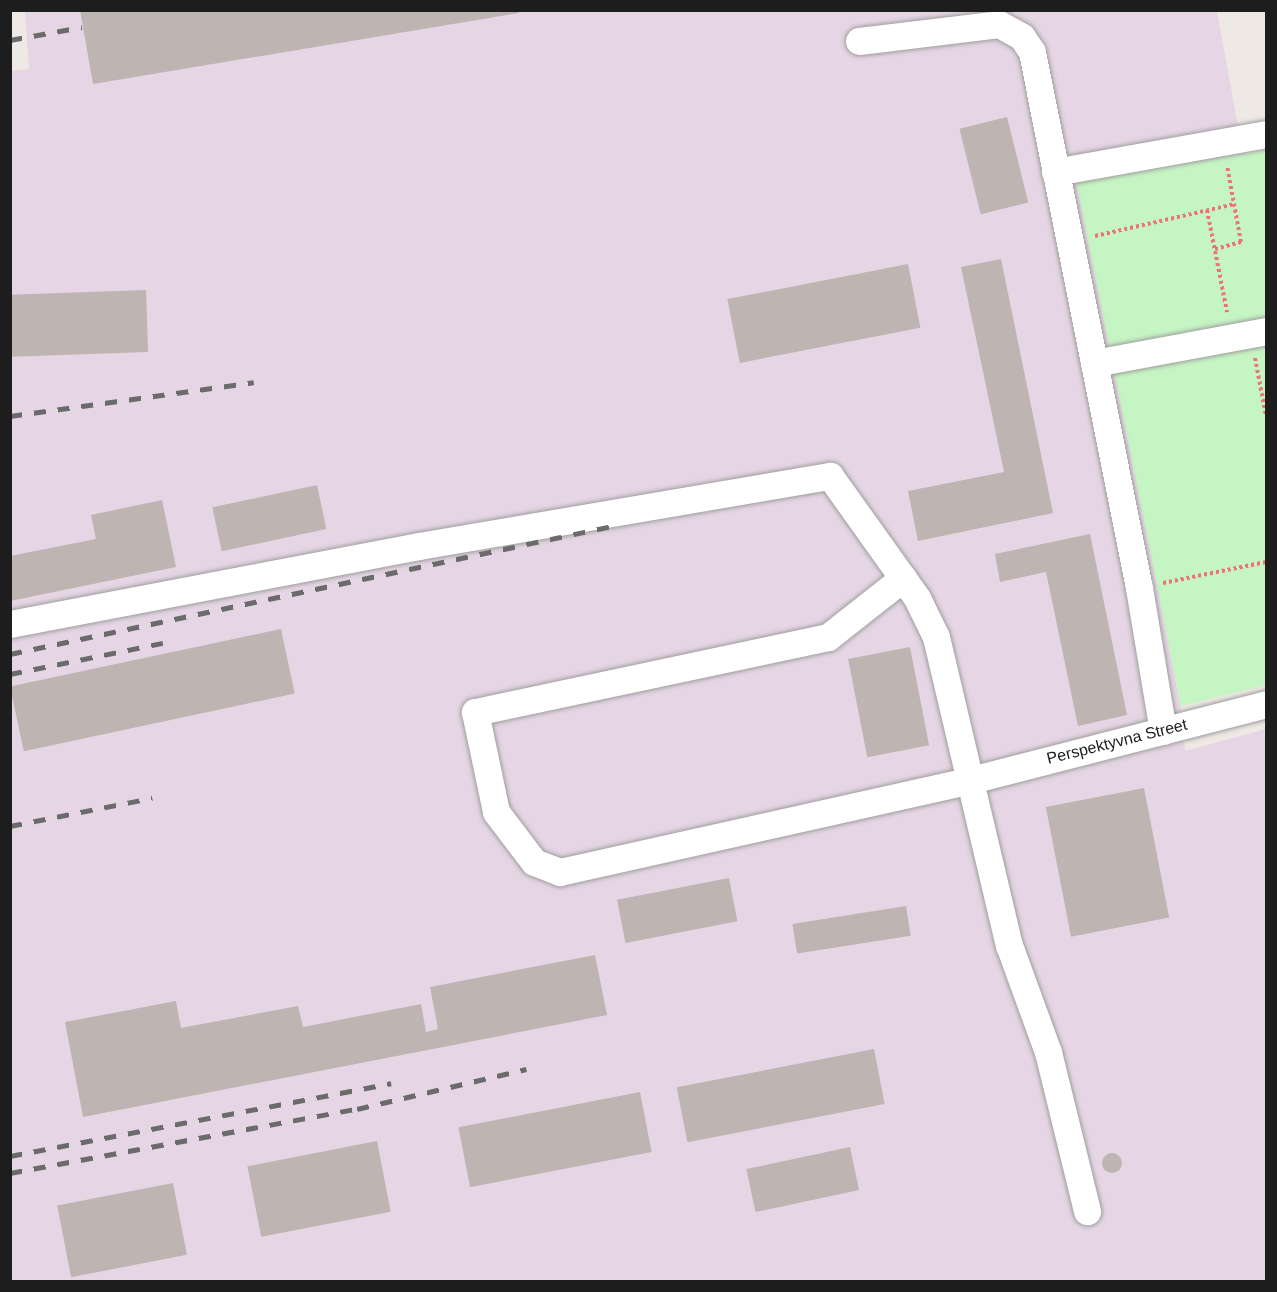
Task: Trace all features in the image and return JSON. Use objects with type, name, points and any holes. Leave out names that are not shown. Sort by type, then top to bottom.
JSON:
[{"type":"street","points":[[859,41],[999,24],[1012,28],[1032,52],[1139,588],[1163,731]]},
{"type":"street","points":[[1055,172],[1266,134]]},
{"type":"street","points":[[1094,363],[1249,335]]},
{"type":"street","points":[[10,624],[419,546],[830,476],[903,578],[936,637],[968,781],[1014,962],[1048,1052],[1087,1212]]},
{"type":"street","name":"Perspektyvna Street","points":[[903,578],[828,637],[475,712],[490,795],[496,812],[520,849],[534,862],[560,872],[968,781],[1266,704]]},
{"type":"path","points":[[1215,249],[1241,242],[1223,141]]},
{"type":"path","points":[[1070,242],[1234,204]]},
{"type":"path","points":[[1207,210],[1215,249],[1249,335],[1266,416]]},
{"type":"path","points":[[1139,588],[1266,562]]},
{"type":"shaded area","points":[[25,11],[1217,11],[1243,154],[1076,181],[1181,706],[1185,751],[1266,729],[1266,1281],[11,1281],[10,71],[29,69]]},
{"type":"green space","points":[[1266,150],[1266,685],[1181,706],[1076,181]]},
{"type":"building","points":[[80,10],[519,10],[519,13],[93,84]]},
{"type":"building","points":[[1007,117],[1028,202],[981,214],[959,129]]},
{"type":"building","points":[[1001,259],[1053,513],[918,541],[908,491],[1004,472],[961,267]]},
{"type":"building","points":[[908,264],[920,328],[740,363],[727,299]]},
{"type":"building","points":[[146,290],[148,352],[12,357],[10,295]]},
{"type":"building","points":[[317,485],[326,529],[222,551],[212,507]]},
{"type":"building","points":[[162,500],[176,567],[10,601],[10,556],[96,539],[91,515]]},
{"type":"building","points":[[1090,534],[1127,715],[1078,726],[1046,572],[1000,582],[995,554]]},
{"type":"building","points":[[281,629],[295,694],[24,751],[10,687]]},
{"type":"building","points":[[910,647],[929,745],[867,757],[848,659]]},
{"type":"building","points":[[1144,788],[1169,918],[1071,937],[1046,807]]},
{"type":"building","points":[[729,878],[737,921],[625,943],[617,900]]},
{"type":"building","points":[[906,906],[911,936],[797,954],[792,924]]},
{"type":"building","points":[[595,955],[607,1015],[83,1117],[65,1022],[176,1001],[181,1028],[298,1006],[303,1027],[421,1004],[426,1032],[438,1029],[430,987]]},
{"type":"building","points":[[874,1049],[885,1104],[687,1142],[677,1087]]},
{"type":"building","points":[[640,1092],[652,1152],[470,1187],[458,1127]]},
{"type":"building","points":[[377,1141],[391,1212],[261,1237],[247,1166]]},
{"type":"building","points":[[850,1147],[859,1190],[755,1212],[746,1169]]},
{"type":"building","points":[[1112,1153],[1119,1156],[1122,1163],[1119,1170],[1112,1173],[1105,1170],[1102,1163],[1105,1156]]},
{"type":"building","points":[[173,1183],[187,1255],[71,1277],[57,1206]]},
{"type":"railway","points":[[10,40],[82,27]]},
{"type":"railway","points":[[10,416],[254,382]]},
{"type":"railway","points":[[10,654],[612,526]]},
{"type":"railway","points":[[10,674],[163,643]]},
{"type":"railway","points":[[10,826],[152,798]]},
{"type":"railway","points":[[10,1173],[357,1109],[526,1069]]},
{"type":"railway","points":[[10,1156],[391,1083]]}]
